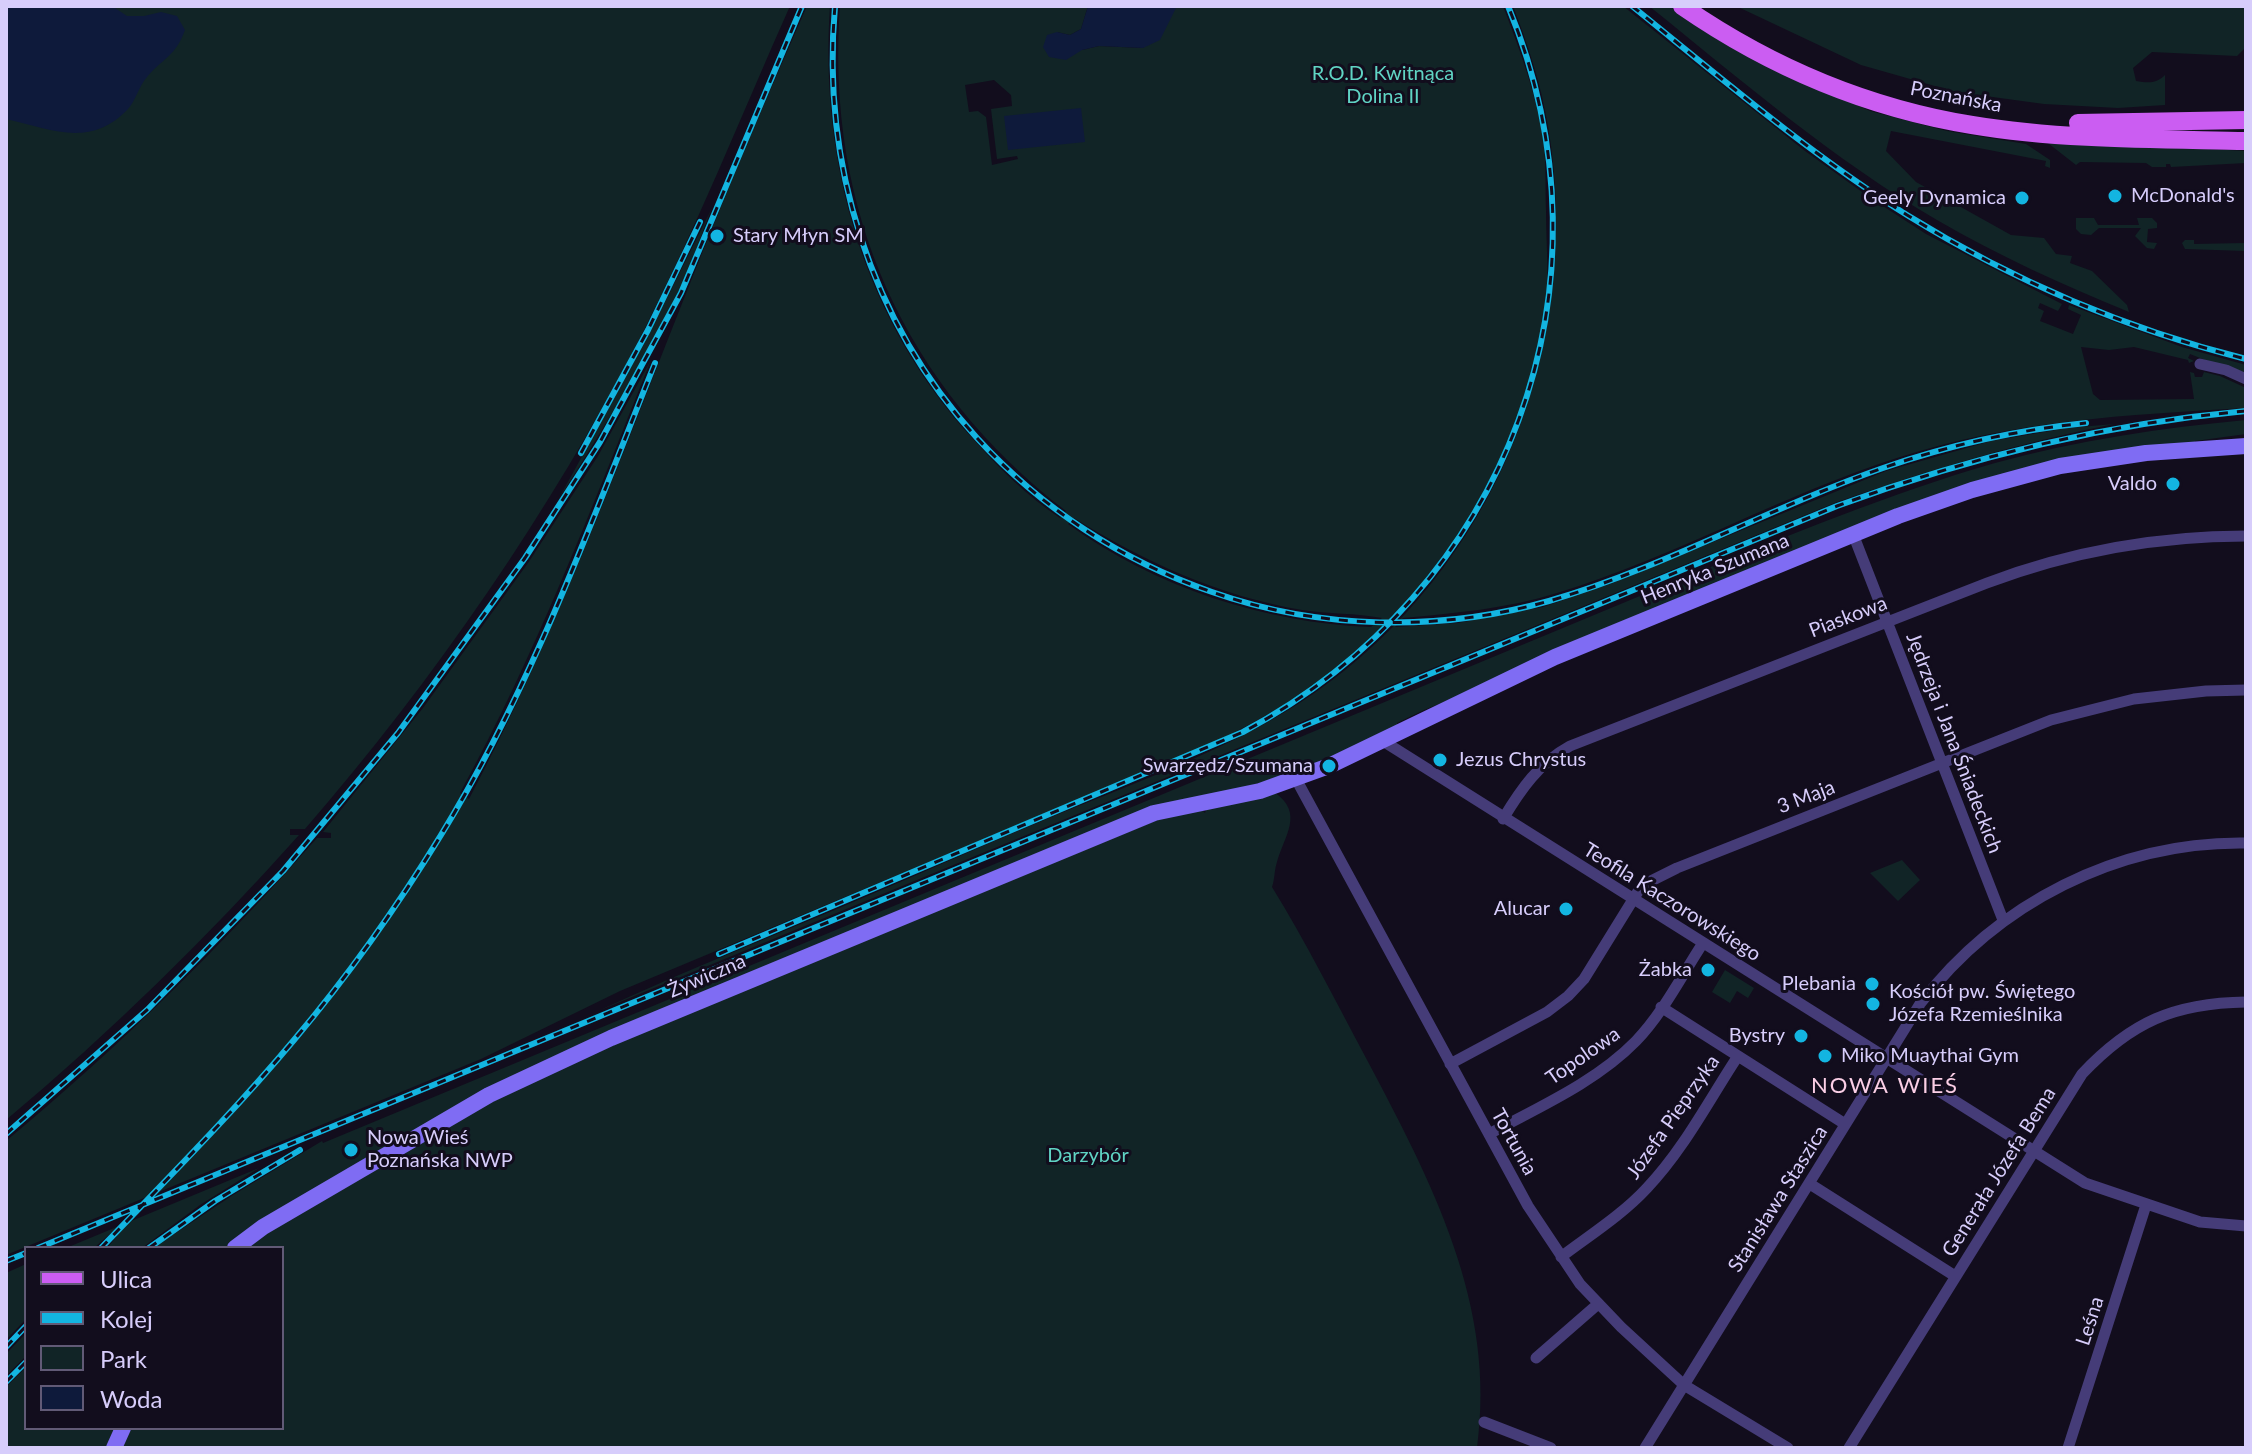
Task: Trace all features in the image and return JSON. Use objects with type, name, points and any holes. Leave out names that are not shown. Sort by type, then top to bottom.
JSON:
[{"type":"main road","name":"Poznańska","points":[[1682,6],[1747,47],[1823,83],[1884,104],[1952,122],[2037,132],[2246,141]]},
{"type":"main road","name":"Poznańska","points":[[1702,6],[1754,38],[1813,66],[1948,109],[2010,118],[2093,123],[2246,120]]},
{"type":"street","points":[[2200,364],[2246,379]]},
{"type":"street","name":"Henryka Szumana","points":[[1221,800],[1296,779],[1383,741],[1555,657],[1934,502],[2036,472],[2146,453],[2246,446]]},
{"type":"street","name":"Jędrzeja i Jana Śniadeckich","points":[[1853,534],[2003,920]]},
{"type":"street","name":"Piaskowa","points":[[1503,819],[1534,774],[1563,750],[2010,574],[2081,555],[2151,542],[2246,536]]},
{"type":"street","name":"3 Maja","points":[[1450,1064],[1558,1005],[1584,979],[1645,884],[1688,863],[2051,720],[2114,703],[2180,693],[2246,690]]},
{"type":"street","name":"Teofila Kaczorowskiego","points":[[1383,741],[2094,1187],[2200,1222],[2246,1226]]},
{"type":"street","name":"Tortunia","points":[[1296,779],[1528,1206],[1561,1257],[1598,1304],[1684,1385],[1788,1448]]},
{"type":"street","name":"Żywiczna","points":[[238,1246],[263,1227],[459,1111],[579,1052],[1130,823],[1167,810],[1221,800]]},
{"type":"street","name":"Stanisława Staszica","points":[[1645,1448],[1887,1058],[1935,985],[1966,952],[2003,920],[2069,882],[2118,863],[2184,847],[2246,843]]},
{"type":"street","name":"Topolowa","points":[[1489,1134],[1554,1099],[1613,1061],[1636,1040],[1703,943]]},
{"type":"street","name":"Generała Józefa Bema","points":[[1849,1448],[2082,1074],[2124,1035],[2146,1022],[2193,1006],[2246,1002]]},
{"type":"street","points":[[1661,1007],[1845,1124]]},
{"type":"street","name":"Józefa Pieprzyka","points":[[1561,1257],[1633,1202],[1654,1180],[1683,1142],[1738,1056]]},
{"type":"street","points":[[1810,1184],[1955,1276]]},
{"type":"street","name":"Leśna","points":[[2068,1448],[2146,1205]]},
{"type":"street","points":[[1536,1358],[1598,1304]]},
{"type":"street","points":[[1484,1422],[1551,1448]]},
{"type":"green space","points":[[6,6],[790,6],[699,214],[641,336],[568,466],[488,592],[400,713],[305,829],[290,829],[290,835],[299,835],[194,947],[83,1053],[6,1120]]},
{"type":"green space","name":"R.O.D. Kwitnąca Dolina II","points":[[807,6],[830,6],[829,65],[833,124],[842,182],[857,238],[878,293],[904,345],[936,394],[1004,472],[1060,518],[1066,511],[1009,462],[960,408],[919,350],[887,288],[862,222],[846,153],[839,81],[840,6],[1088,6],[1081,29],[1070,35],[1057,32],[1082,50],[1099,46],[1143,48],[1176,6],[1503,6],[1520,50],[1543,138],[1546,301],[1534,364],[1519,413],[1476,506],[1448,550],[1417,591],[1382,629],[1344,663],[1282,706],[1216,742],[620,991],[481,1059],[6,1255],[6,1141],[168,996],[317,838],[331,838],[331,833],[323,832],[423,708],[528,563],[598,456],[651,360],[538,634],[460,793],[469,799],[559,610],[717,216]],"holes":[[[994,80],[1011,95],[1012,106],[991,109],[997,159],[1017,156],[1018,159],[992,165],[986,117],[978,111],[969,112],[965,85]],[[1074,518],[1155,563],[1241,596],[1302,610],[1382,618],[1371,627],[1331,624],[1291,618],[1212,598],[1137,566],[1068,524]]]},
{"type":"green space","points":[[1513,6],[1623,6],[1805,151],[1869,197],[1926,234],[2062,304],[2058,311],[2040,303],[2038,308],[2044,311],[2040,321],[2073,334],[2081,315],[2068,309],[2069,305],[2182,347],[2246,365],[2246,376],[2190,354],[2188,358],[2194,361],[2189,363],[2188,360],[2134,347],[2109,350],[2081,347],[2093,394],[2100,400],[2194,399],[2190,372],[2195,377],[2202,377],[2204,372],[2246,388],[2246,408],[2072,421],[1943,445],[1857,472],[1644,562],[1557,593],[1500,607],[1403,618],[1395,627],[1458,623],[1543,607],[1613,583],[1886,471],[1991,441],[2114,424],[1974,458],[1837,502],[598,1011],[1248,733],[1313,694],[1377,643],[1432,583],[1477,517],[1513,444],[1538,368],[1552,289],[1556,208],[1548,126],[1534,65]]},
{"type":"green space","points":[[1649,6],[1670,6],[1707,33],[1770,66],[1870,111],[1947,131],[2026,144],[2050,160],[2050,168],[2045,166],[2046,161],[1891,131],[1886,151],[1916,182],[2011,235],[2044,238],[2056,254],[2072,256],[2070,263],[2092,271],[2127,305],[2129,312],[2008,258],[1899,197],[1789,119]]},
{"type":"green space","points":[[1736,6],[2246,6],[2246,47],[2237,56],[2152,52],[2133,68],[2136,81],[2152,82],[2165,75],[2165,105],[2118,108],[2044,104],[1956,92],[1861,65]]},
{"type":"green space","points":[[2044,140],[2246,151],[2246,163],[2171,167],[2166,164],[2166,167],[2152,167],[2146,163],[2080,162],[2076,165]]},
{"type":"green space","points":[[712,208],[683,282],[655,338],[558,500],[646,340]]},
{"type":"green space","points":[[2076,218],[2094,218],[2098,225],[2139,225],[2137,218],[2152,218],[2157,228],[2148,229],[2147,242],[2157,243],[2154,249],[2147,248],[2135,236],[2141,228],[2099,228],[2091,235],[2081,234],[2076,229]]},
{"type":"green space","points":[[2194,240],[2194,244],[2246,243],[2246,251],[2185,249],[2182,243]]},
{"type":"green space","name":"Darzybór","points":[[2246,420],[2246,434],[2195,441],[2195,445],[2026,470],[1424,710],[1397,723],[1399,728],[1307,770],[1204,798],[489,1095],[1196,804],[1205,813],[1206,809],[1274,792],[1289,808],[1290,825],[1272,887],[1309,950],[1414,1151],[1453,1245],[1468,1294],[1477,1344],[1481,1395],[1477,1448],[6,1448],[6,1387],[24,1369],[24,1430],[284,1430],[284,1246],[156,1246],[322,1141],[1840,516],[1995,463],[2057,448]]},
{"type":"green space","points":[[1902,860],[1920,880],[1898,901],[1870,873]]},
{"type":"green space","points":[[1725,970],[1754,988],[1748,998],[1737,991],[1730,1003],[1712,992]]},
{"type":"green space","points":[[259,1168],[200,1205],[145,1246],[109,1246],[117,1236],[113,1231],[96,1246],[71,1246]]},
{"type":"green space","points":[[24,1265],[24,1321],[6,1340],[6,1273]]},
{"type":"green space","points":[[24,1335],[24,1358],[6,1376],[6,1354]]},
{"type":"water","points":[[6,6],[112,6],[127,16],[161,12],[177,16],[185,30],[173,51],[147,77],[128,109],[114,121],[85,132],[54,131],[6,119]]},
{"type":"water","points":[[1088,6],[1176,8],[1160,40],[1143,48],[1099,46],[1082,50],[1066,60],[1049,57],[1043,47],[1047,35],[1057,32],[1070,35],[1081,29]]},
{"type":"water","points":[[1081,108],[1085,142],[1008,150],[1004,116]]},
{"type":"railway","points":[[6,1134],[147,1010],[283,871],[398,733],[525,558],[600,442],[681,293],[802,6]]},
{"type":"railway","points":[[835,6],[833,65],[836,123],[846,181],[861,237],[881,291],[908,343],[940,392],[977,438],[1028,487],[1085,530],[1115,548],[1146,565],[1212,592],[1253,605],[1337,620],[1423,622],[1508,611],[1549,601],[1634,572],[1841,484],[1908,460],[1983,440],[2086,423]]},
{"type":"railway","points":[[719,954],[1243,732],[1335,672],[1413,598],[1474,514],[1518,421],[1545,321],[1553,217],[1541,112],[1508,6]]},
{"type":"railway","points":[[1632,6],[1801,141],[1871,191],[1947,239],[2071,300],[2157,333],[2246,359]]},
{"type":"railway","points":[[581,453],[648,330],[700,222]]},
{"type":"railway","points":[[103,1246],[223,1120],[314,1016],[389,915],[441,835],[474,779],[532,663],[655,363]]},
{"type":"railway","points":[[43,1246],[1837,506],[1937,472],[2038,445],[2141,424],[2246,411]]},
{"type":"railway","points":[[152,1246],[215,1201],[300,1150]]},
{"type":"railway","points":[[6,1261],[24,1254]]},
{"type":"railway","points":[[6,1347],[24,1328]]},
{"type":"railway","points":[[6,1382],[24,1364]]},
{"type":"place","name":"McDonald's","points":[[2115,196]]},
{"type":"place","name":"Geely Dynamica","points":[[2022,198]]},
{"type":"place","name":"Stary Młyn SM","points":[[717,236]]},
{"type":"place","name":"Valdo","points":[[2173,484]]},
{"type":"place","name":"Jezus Chrystus","points":[[1440,760]]},
{"type":"place","name":"Swarzędz/Szumana","points":[[1329,766]]},
{"type":"place","name":"Alucar","points":[[1566,909]]},
{"type":"place","name":"Żabka","points":[[1708,970]]},
{"type":"place","name":"Plebania","points":[[1872,984]]},
{"type":"place","name":"Kościół pw. Świętego Józefa Rzemieślnika","points":[[1873,1004]]},
{"type":"place","name":"Bystry","points":[[1801,1036]]},
{"type":"place","name":"Miko Muaythai Gym","points":[[1825,1056]]},
{"type":"place","name":"Nowa Wieś Poznańska NWP","points":[[351,1150]]},
{"type":"district","name":"NOWA WIEŚ","points":[[1885,1086]]}]
